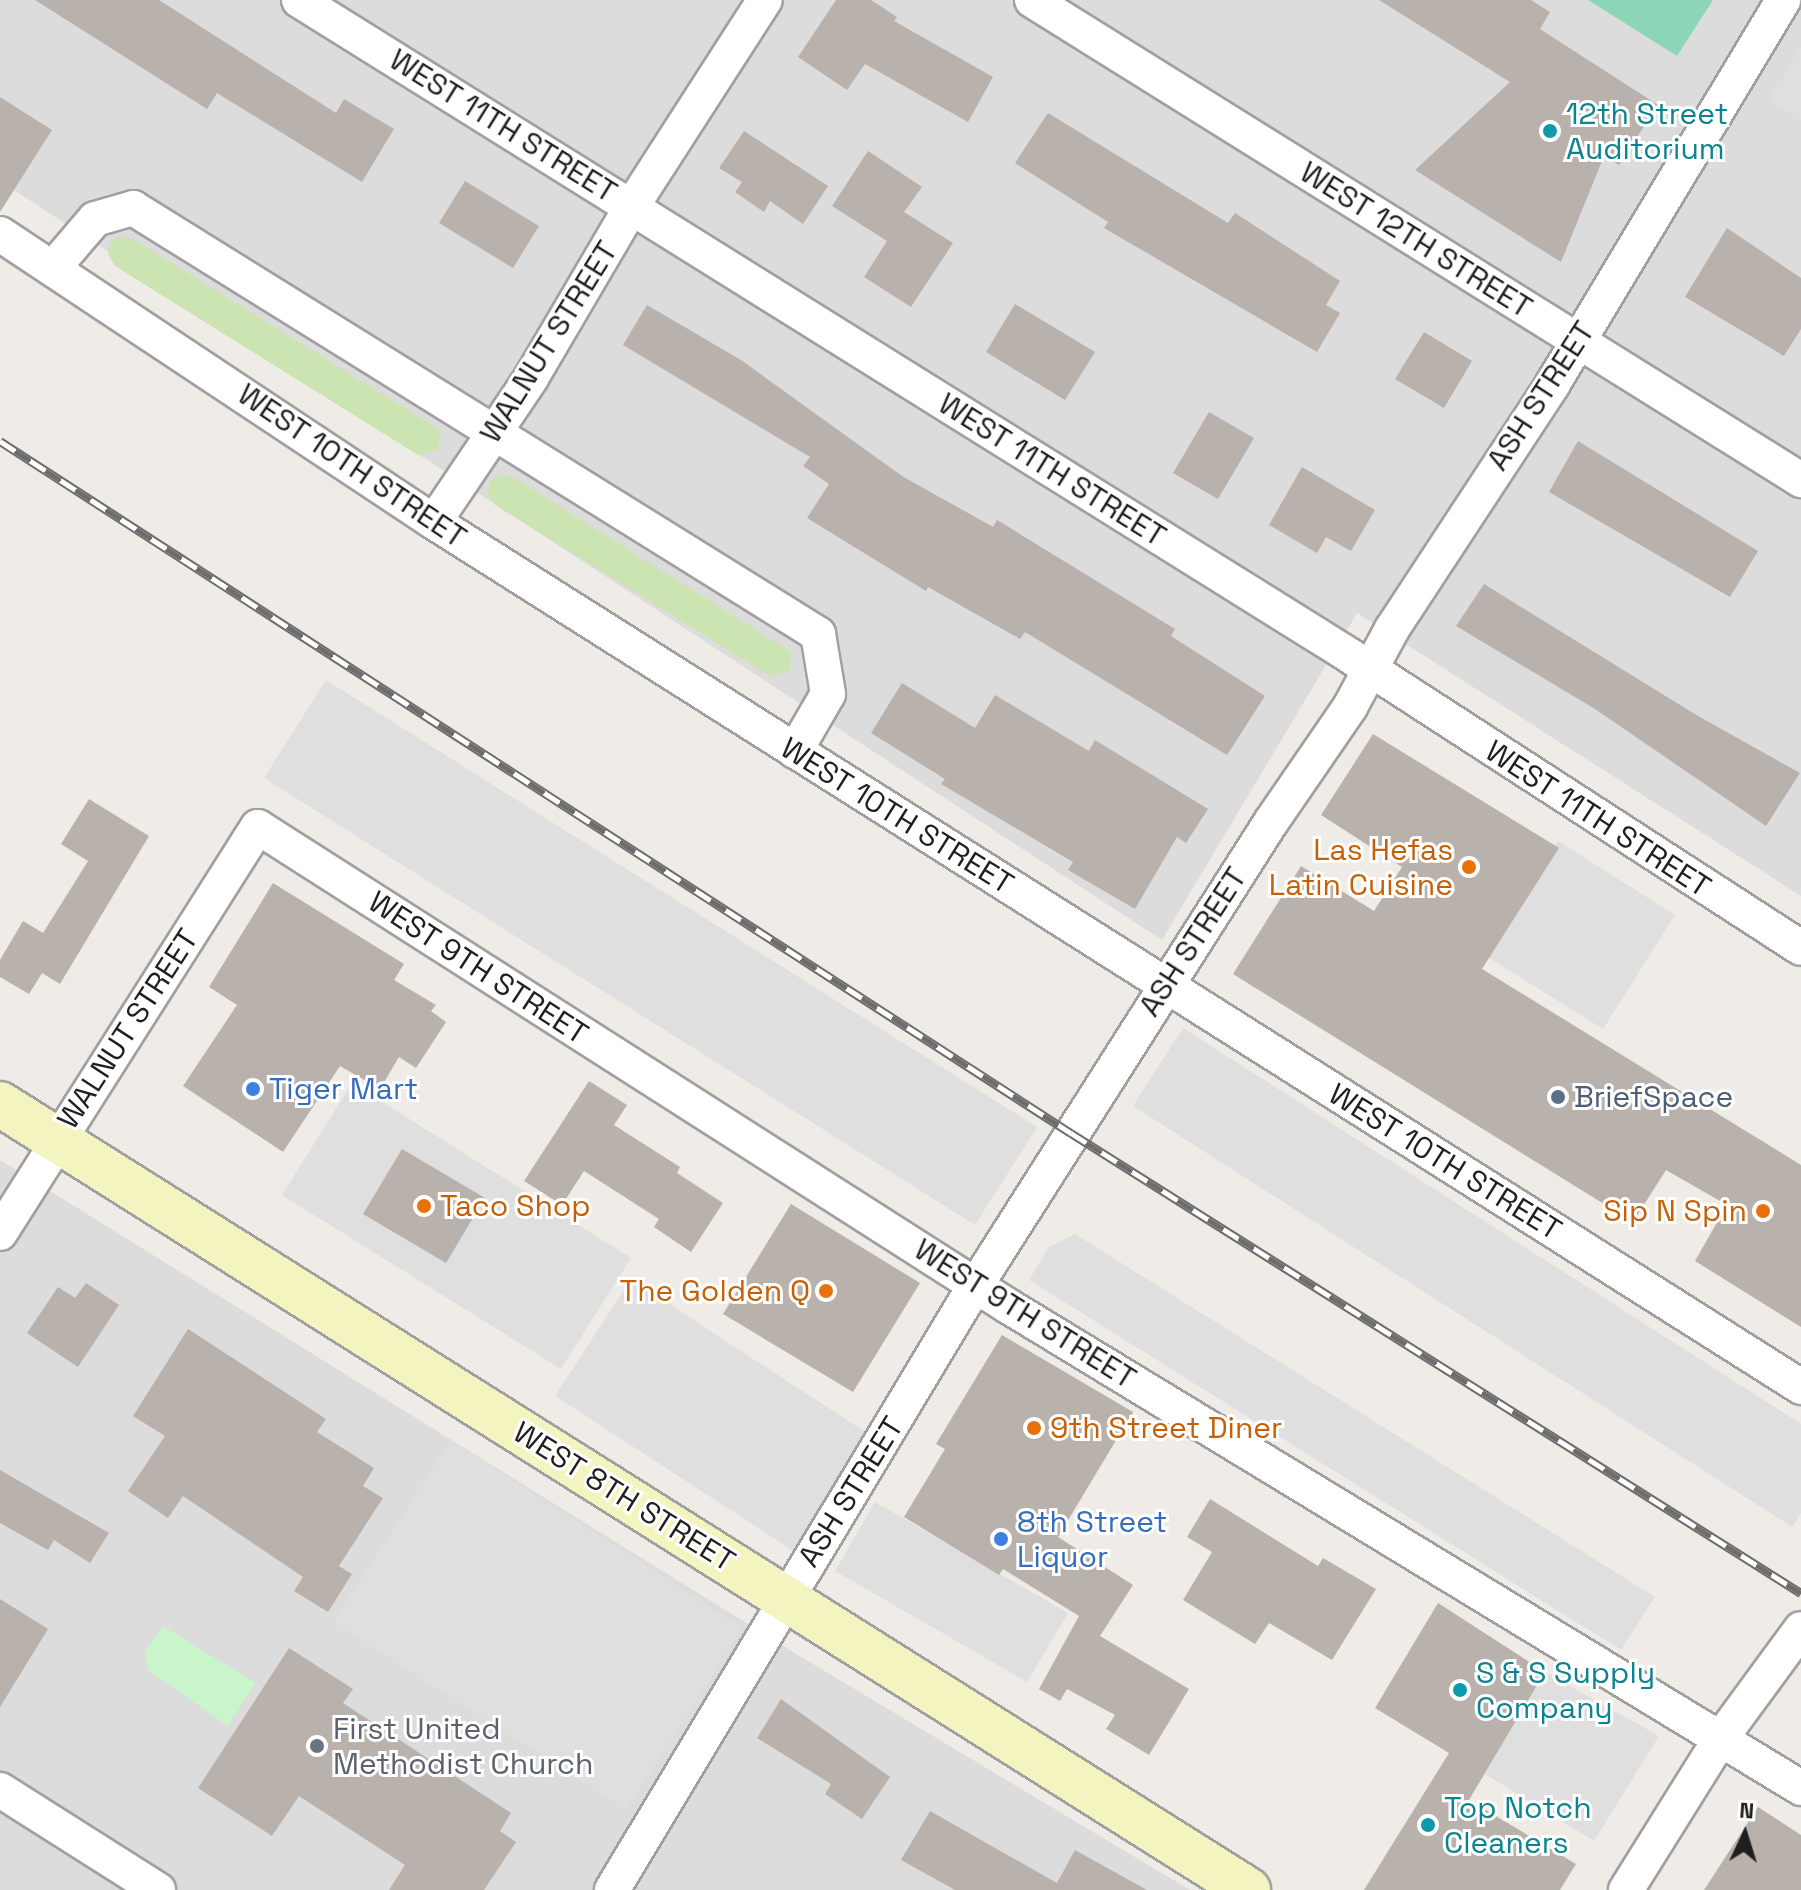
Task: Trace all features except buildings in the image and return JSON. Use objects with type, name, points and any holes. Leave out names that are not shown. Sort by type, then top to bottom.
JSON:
[{"type":"main road","name":"WEST 8TH STREET","points":[[0,1104],[1248,1890]]},
{"type":"street","name":"WEST 11TH STREET","points":[[299,0],[1372,669],[1670,868],[1801,948]]},
{"type":"street","name":"WALNUT STREET","points":[[434,522],[494,432],[632,206],[765,0]]},
{"type":"street","name":"WEST 12TH STREET","points":[[1032,0],[1801,480]]},
{"type":"street","name":"ASH STREET","points":[[612,1890],[976,1285],[1165,986],[1372,669],[1467,508],[1578,341],[1783,0]]},
{"type":"street","points":[[54,267],[95,219],[133,208],[818,634],[828,694],[795,751]]},
{"type":"street","name":"WEST 10TH STREET","points":[[0,234],[434,522],[1801,1387]]},
{"type":"street","name":"WALNUT STREET","points":[[0,1233],[258,827]]},
{"type":"street","name":"WEST 9TH STREET","points":[[258,827],[976,1285],[1801,1788]]},
{"type":"street","points":[[1626,1890],[1721,1738],[1801,1629]]},
{"type":"street","points":[[0,1790],[158,1890]]},
{"type":"shaded area","points":[[0,0],[1801,0],[1801,896],[1357,613],[1162,940],[0,181]]},
{"type":"shaded area","points":[[1801,46],[1801,121],[1768,100]]},
{"type":"shaded area","points":[[326,680],[1037,1127],[975,1225],[264,778]]},
{"type":"shaded area","points":[[1558,841],[1675,915],[1603,1029],[1486,956]]},
{"type":"shaded area","points":[[1183,1028],[1801,1424],[1801,1513],[1792,1527],[1133,1106]]},
{"type":"shaded area","points":[[352,1083],[631,1258],[561,1369],[282,1195]]},
{"type":"shaded area","points":[[0,1160],[798,1655],[1190,1890],[0,1890]]},
{"type":"shaded area","points":[[1075,1234],[1655,1597],[1621,1650],[1029,1280],[1049,1247]]},
{"type":"shaded area","points":[[631,1279],[879,1441],[803,1557],[555,1396]]},
{"type":"shaded area","points":[[451,1440],[743,1628],[626,1810],[333,1622]]},
{"type":"shaded area","points":[[875,1502],[1068,1613],[1027,1682],[835,1571]]},
{"type":"shaded area","points":[[1545,1672],[1659,1736],[1594,1841],[1485,1774]]},
{"type":"green space","points":[[1588,0],[1713,0],[1677,56]]},
{"type":"green space","points":[[121,236],[133,239],[440,430],[438,449],[418,455],[115,266],[108,254],[112,240]]},
{"type":"green space","points":[[501,475],[513,477],[791,652],[790,671],[770,676],[495,505],[487,493],[491,479]]},
{"type":"green space","points":[[163,1626],[255,1683],[228,1726],[149,1671],[145,1652]]},
{"type":"railway","points":[[0,441],[1071,1133],[1801,1593]]},
{"type":"place","name":"12th Street Auditorium","points":[[1550,131]]},
{"type":"place","name":"Las Hefas Latin Cuisine","points":[[1469,867]]},
{"type":"place","name":"Tiger Mart","points":[[253,1089]]},
{"type":"place","name":"BriefSpace","points":[[1558,1097]]},
{"type":"place","name":"Taco Shop","points":[[424,1206]]},
{"type":"place","name":"Sip N Spin","points":[[1763,1211]]},
{"type":"place","name":"The Golden Q","points":[[826,1291]]},
{"type":"place","name":"9th Street Diner","points":[[1034,1428]]},
{"type":"place","name":"8th Street Liquor","points":[[1001,1539]]},
{"type":"place","name":"S & S Supply Company","points":[[1460,1690]]},
{"type":"place","name":"First United Methodist Church","points":[[317,1746]]},
{"type":"place","name":"Top Notch Cleaners","points":[[1428,1825]]}]
